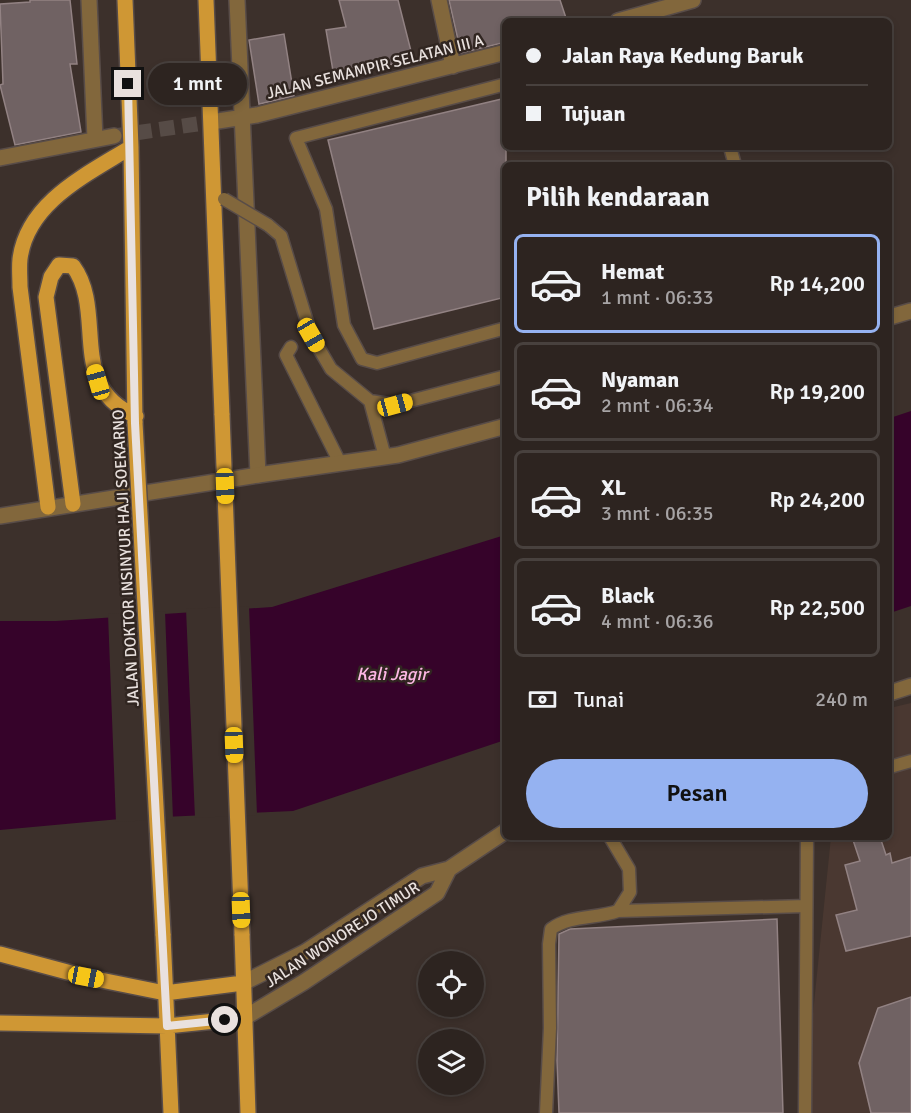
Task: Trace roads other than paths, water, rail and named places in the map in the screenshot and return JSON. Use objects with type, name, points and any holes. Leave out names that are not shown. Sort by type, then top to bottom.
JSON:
[{"type":"main road","name":"JALAN DOKTOR INSINYUR HAJI SOEKARNO","points":[[125,0],[131,147],[136,419],[171,1113]]},
{"type":"main road","points":[[206,0],[219,196],[222,415],[248,1113]]},
{"type":"main road","points":[[48,507],[20,287],[20,258],[29,231],[58,194],[131,147]]},
{"type":"main road","points":[[74,504],[46,297],[51,277],[59,265],[73,266],[82,279],[91,359],[98,382],[108,396],[136,419]]},
{"type":"main road","points":[[0,954],[86,977],[165,993],[243,983]]},
{"type":"main road","points":[[0,1023],[167,1026],[244,1018]]},
{"type":"street","points":[[89,0],[95,139]]},
{"type":"street","points":[[237,0],[258,475]]},
{"type":"street","points":[[438,0],[453,66]]},
{"type":"street","points":[[629,18],[693,0]]},
{"type":"street","name":"JALAN SEMAMPIR SELATAN III A","points":[[218,121],[242,118],[502,53]]},
{"type":"street","points":[[0,158],[114,136]]},
{"type":"street","points":[[892,316],[911,310]]},
{"type":"street","points":[[0,516],[398,455],[502,427]]},
{"type":"street","points":[[892,692],[911,686]]},
{"type":"street","name":"JALAN WONOREJO TIMUR","points":[[243,983],[305,952],[422,876],[449,869],[502,834]]},
{"type":"street","name":"JALAN WONOREJO TIMUR","points":[[244,1018],[304,982],[437,892],[449,869]]},
{"type":"lane","points":[[502,85],[296,138],[326,209],[344,326],[362,359],[377,363],[502,329]]},
{"type":"lane","points":[[219,196],[268,225],[281,236],[311,335],[331,369],[370,401],[395,405],[502,377]]},
{"type":"lane","points":[[291,347],[286,355],[340,463]]},
{"type":"lane","points":[[370,401],[386,457]]},
{"type":"lane","points":[[892,766],[911,761]]},
{"type":"lane","points":[[612,840],[629,869],[630,892],[618,911]]},
{"type":"lane","points":[[805,1113],[807,840]]},
{"type":"lane","points":[[546,1113],[551,929],[562,921],[601,917],[618,911],[806,906]]},
{"type":"water","points":[[911,411],[911,606],[892,612],[892,417]]},
{"type":"water","name":"Kali Jagir","points":[[502,536],[502,741],[293,811],[120,819],[0,830],[0,621],[56,621],[272,607]]},
{"type":"tunnel","points":[[114,136],[218,121]]}]
